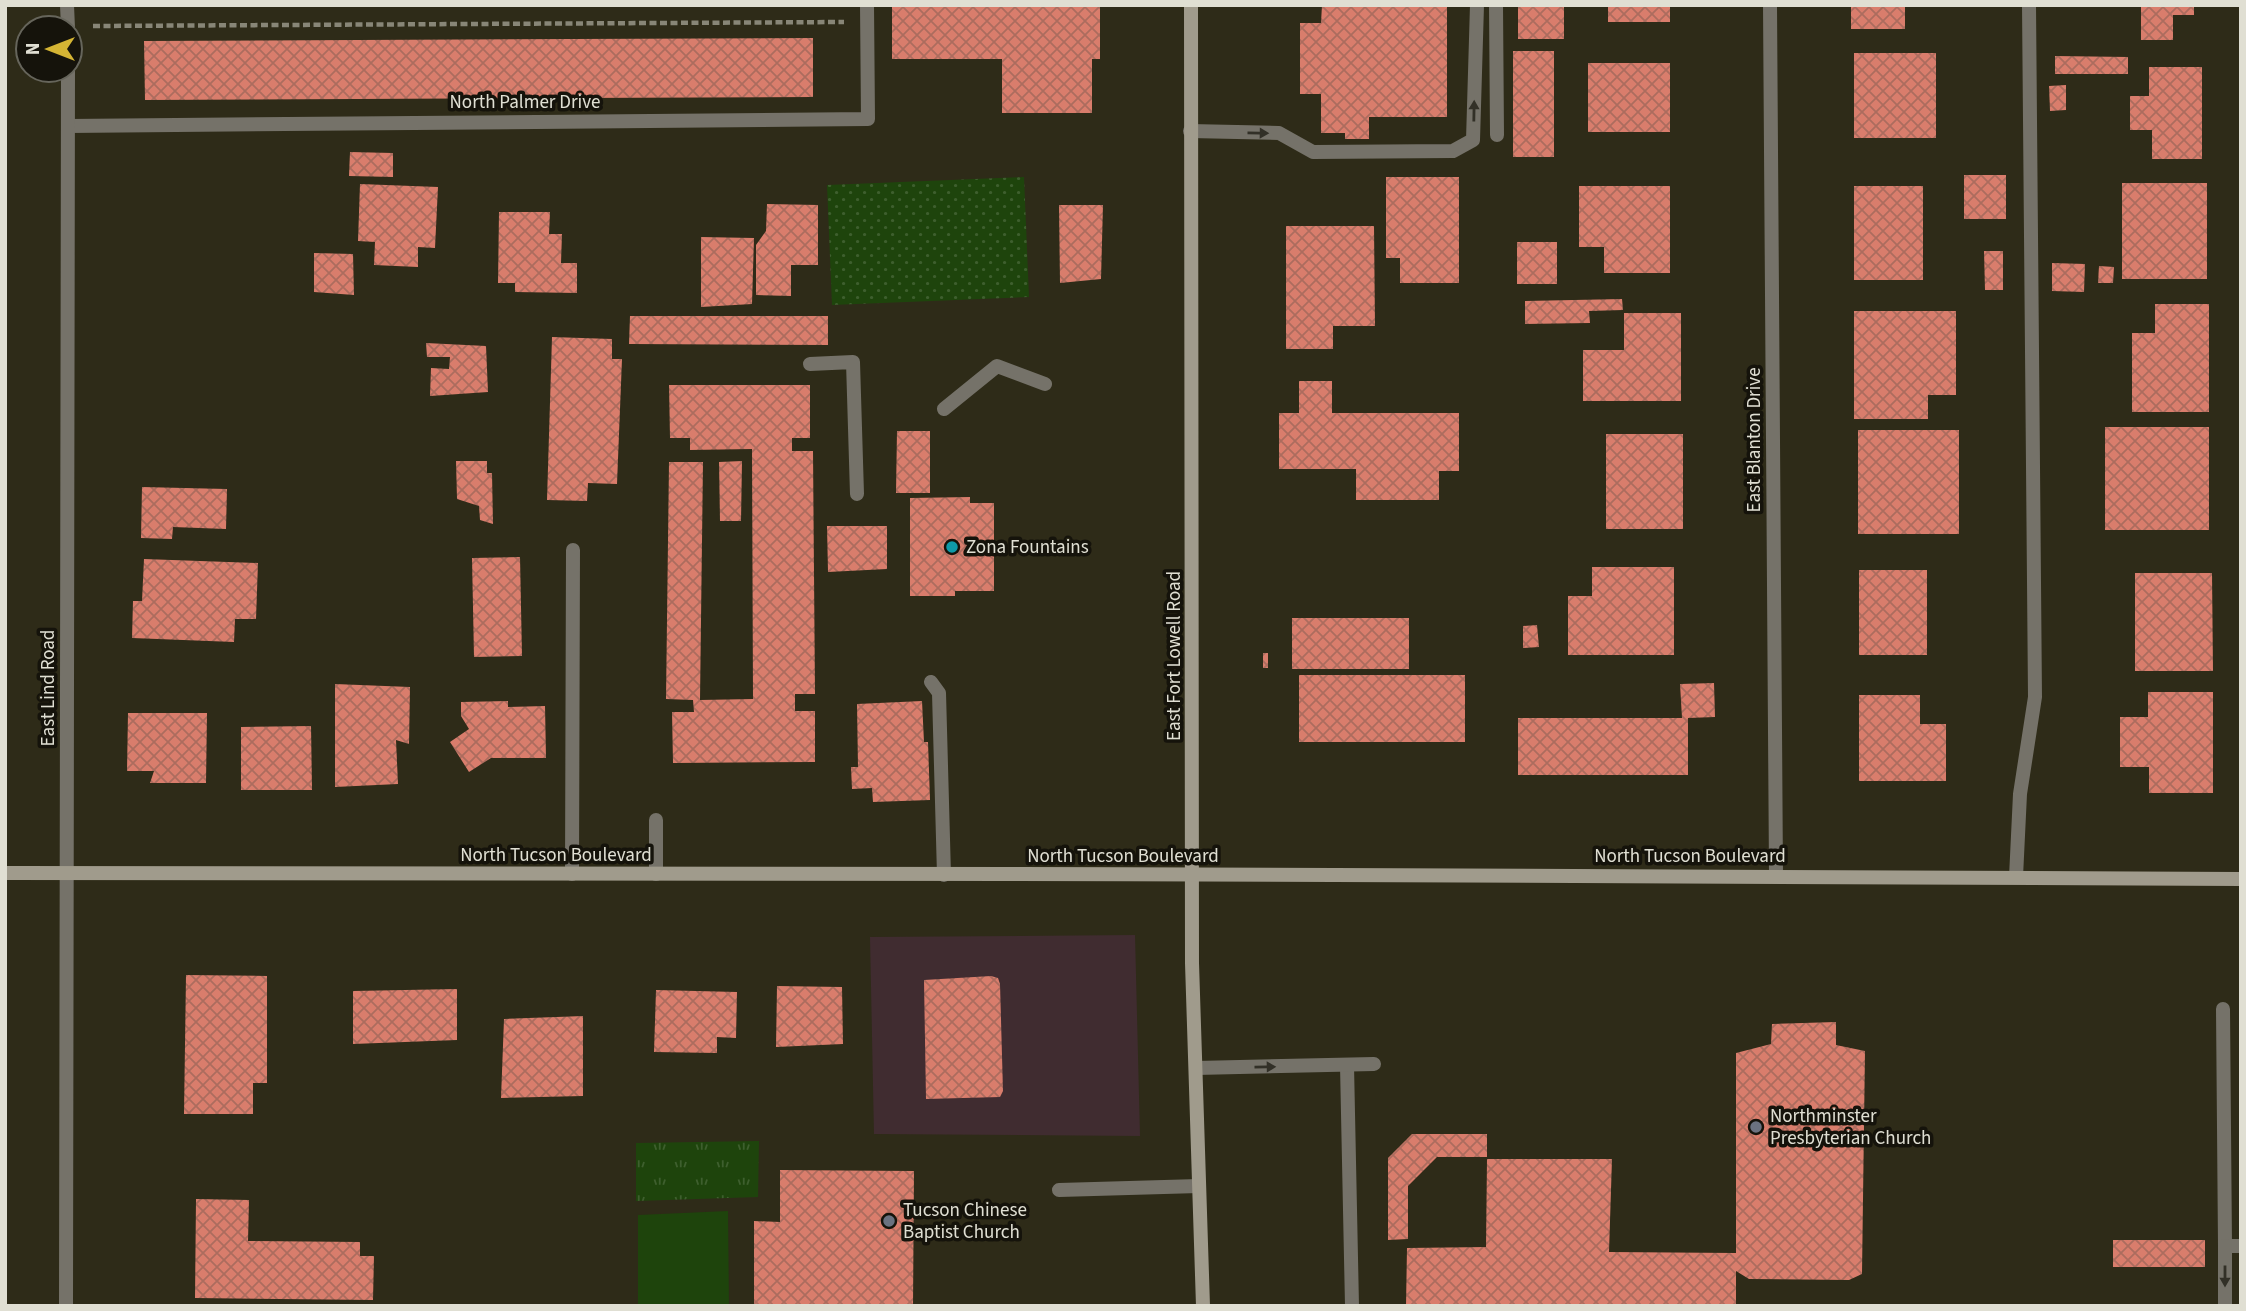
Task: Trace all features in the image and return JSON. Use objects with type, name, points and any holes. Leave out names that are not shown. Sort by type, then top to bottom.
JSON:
[{"type":"main road","name":"East Fort Lowell Road","points":[[1191,5],[1192,963],[1203,1306]]},
{"type":"main road","name":"North Tucson Boulevard","points":[[5,873],[1193,877],[1776,875],[2241,879]]},
{"type":"street","name":"North Palmer Drive","points":[[68,126],[868,119],[867,5]]},
{"type":"street","points":[[1190,131],[1279,133],[1313,152],[1453,151],[1473,140],[1476,5]]},
{"type":"street","points":[[1496,5],[1497,135]]},
{"type":"street","name":"East Blanton Drive","points":[[1770,5],[1776,875]]},
{"type":"street","points":[[2016,877],[2020,794],[2035,697],[2029,5]]},
{"type":"street","name":"East Lind Road","points":[[66,1306],[68,84]]},
{"type":"street","points":[[810,363],[853,362],[857,494]]},
{"type":"street","points":[[944,409],[997,366],[1045,384]]},
{"type":"street","points":[[572,874],[573,550]]},
{"type":"street","points":[[931,682],[939,693],[944,875]]},
{"type":"street","points":[[656,820],[656,874]]},
{"type":"street","points":[[2223,1009],[2225,1306]]},
{"type":"street","points":[[1196,1068],[1374,1064]]},
{"type":"street","points":[[1347,1065],[1352,1306]]},
{"type":"street","points":[[1059,1190],[1199,1186]]},
{"type":"street","points":[[2225,1246],[2241,1246]]},
{"type":"path","points":[[84,27],[868,22]]},
{"type":"shaded area","points":[[1135,935],[1140,1136],[874,1134],[870,937]]},
{"type":"green space","points":[[1024,177],[1029,297],[832,305],[827,185]]},
{"type":"green space","points":[[759,1141],[758,1197],[636,1201],[636,1143]]},
{"type":"green space","points":[[728,1211],[729,1306],[638,1306],[638,1215]]},
{"type":"building","points":[[892,5],[1100,5],[1100,59],[1092,59],[1092,113],[1002,113],[1002,59],[892,59]]},
{"type":"building","points":[[1322,5],[1447,5],[1447,117],[1369,117],[1369,139],[1345,139],[1345,133],[1321,133],[1321,94],[1300,94],[1300,23],[1321,23]]},
{"type":"building","points":[[1518,5],[1564,5],[1564,39],[1518,39]]},
{"type":"building","points":[[1608,5],[1670,5],[1670,22],[1608,22]]},
{"type":"building","points":[[1851,5],[1905,5],[1905,29],[1851,29]]},
{"type":"building","points":[[2141,5],[2194,5],[2194,15],[2173,15],[2173,40],[2141,40]]},
{"type":"building","points":[[813,38],[813,97],[145,100],[144,41]]},
{"type":"building","points":[[1513,51],[1554,51],[1554,157],[1513,157]]},
{"type":"building","points":[[1854,53],[1936,53],[1936,138],[1854,138]]},
{"type":"building","points":[[2055,56],[2128,57],[2128,74],[2055,74]]},
{"type":"building","points":[[1588,63],[1670,63],[1670,132],[1588,132]]},
{"type":"building","points":[[2149,67],[2202,67],[2202,159],[2152,159],[2152,130],[2130,130],[2130,96],[2149,96]]},
{"type":"building","points":[[2066,85],[2066,110],[2050,111],[2049,86]]},
{"type":"building","points":[[350,152],[393,153],[393,177],[349,176]]},
{"type":"building","points":[[1964,175],[2006,175],[2006,219],[1964,219]]},
{"type":"building","points":[[1386,177],[1459,177],[1459,283],[1400,283],[1400,258],[1386,258]]},
{"type":"building","points":[[2122,183],[2207,183],[2207,279],[2122,279]]},
{"type":"building","points":[[360,184],[438,187],[435,248],[418,247],[418,267],[374,265],[375,242],[358,241]]},
{"type":"building","points":[[1579,186],[1670,186],[1670,273],[1604,273],[1604,247],[1579,247]]},
{"type":"building","points":[[1854,186],[1923,186],[1923,280],[1854,280]]},
{"type":"building","points":[[767,204],[818,205],[818,265],[791,265],[791,296],[756,295],[756,245],[766,231]]},
{"type":"building","points":[[1059,205],[1103,205],[1101,279],[1060,283]]},
{"type":"building","points":[[499,212],[550,212],[549,234],[562,234],[561,263],[577,263],[577,293],[515,292],[515,283],[498,283]]},
{"type":"building","points":[[1286,226],[1374,226],[1375,326],[1333,326],[1333,349],[1286,349]]},
{"type":"building","points":[[701,237],[754,238],[752,304],[701,307]]},
{"type":"building","points":[[1517,242],[1557,242],[1557,284],[1517,284]]},
{"type":"building","points":[[1984,251],[2003,251],[2003,290],[1985,290]]},
{"type":"building","points":[[314,253],[353,254],[354,295],[314,292]]},
{"type":"building","points":[[2052,263],[2085,264],[2084,292],[2052,291]]},
{"type":"building","points":[[2099,266],[2114,267],[2113,283],[2098,283]]},
{"type":"building","points":[[1622,299],[1623,310],[1589,311],[1590,323],[1525,324],[1525,301]]},
{"type":"building","points":[[2155,304],[2209,304],[2209,412],[2132,412],[2132,333],[2155,333]]},
{"type":"building","points":[[1854,311],[1956,311],[1956,395],[1928,395],[1928,419],[1854,419]]},
{"type":"building","points":[[1624,313],[1681,313],[1681,401],[1583,401],[1583,350],[1624,350]]},
{"type":"building","points":[[630,316],[828,316],[828,345],[629,344]]},
{"type":"building","points":[[552,337],[612,339],[612,359],[622,359],[617,484],[588,483],[587,501],[547,500]]},
{"type":"building","points":[[426,343],[486,346],[488,392],[430,396],[431,368],[449,369],[450,357],[427,357]]},
{"type":"building","points":[[1299,381],[1332,381],[1332,413],[1459,413],[1459,471],[1439,471],[1439,500],[1356,500],[1356,469],[1279,469],[1279,413],[1299,413]]},
{"type":"building","points":[[669,385],[810,385],[810,438],[792,438],[792,451],[813,451],[815,694],[795,694],[795,711],[815,711],[815,762],[673,763],[672,712],[694,712],[693,700],[666,699],[669,462],[703,462],[700,700],[753,699],[752,449],[690,450],[690,438],[670,438]]},
{"type":"building","points":[[2105,427],[2209,427],[2209,530],[2105,530]]},
{"type":"building","points":[[1858,430],[1959,430],[1959,534],[1858,534]]},
{"type":"building","points":[[897,431],[930,431],[930,493],[896,493]]},
{"type":"building","points":[[1606,434],[1683,434],[1683,529],[1606,529]]},
{"type":"building","points":[[456,461],[487,461],[487,473],[492,473],[493,524],[480,520],[479,506],[457,499]]},
{"type":"building","points":[[742,461],[741,521],[720,521],[719,462]]},
{"type":"building","points":[[142,487],[227,489],[226,529],[173,527],[172,539],[141,538]]},
{"type":"building","name":"Zona Fountains","points":[[970,497],[970,503],[994,503],[994,591],[955,591],[955,596],[910,596],[910,498]]},
{"type":"building","points":[[827,526],[887,526],[887,569],[828,572]]},
{"type":"building","points":[[520,557],[522,656],[474,657],[472,558]]},
{"type":"building","points":[[144,559],[258,563],[256,619],[235,619],[234,642],[132,638],[133,601],[142,601]]},
{"type":"building","points":[[1592,567],[1674,567],[1674,655],[1568,655],[1568,596],[1592,596]]},
{"type":"building","points":[[1859,570],[1927,570],[1927,655],[1859,655]]},
{"type":"building","points":[[2135,573],[2212,573],[2213,671],[2135,671]]},
{"type":"building","points":[[1292,618],[1409,618],[1409,669],[1292,669]]},
{"type":"building","points":[[1537,625],[1539,647],[1523,648],[1523,626]]},
{"type":"building","points":[[1263,653],[1268,653],[1268,668],[1263,668]]},
{"type":"building","points":[[1299,675],[1465,675],[1465,742],[1299,742]]},
{"type":"building","points":[[1714,683],[1715,717],[1688,718],[1688,775],[1518,775],[1518,718],[1682,718],[1680,684]]},
{"type":"building","points":[[335,684],[410,687],[409,744],[396,740],[398,784],[335,787]]},
{"type":"building","points":[[2148,692],[2213,692],[2213,793],[2149,793],[2149,767],[2120,767],[2120,717],[2148,717]]},
{"type":"building","points":[[1859,695],[1920,695],[1920,724],[1946,724],[1946,781],[1859,781]]},
{"type":"building","points":[[508,701],[508,707],[545,706],[546,758],[491,758],[469,772],[450,742],[469,729],[461,716],[461,702]]},
{"type":"building","points":[[922,701],[924,742],[928,742],[930,800],[873,802],[872,788],[852,789],[851,767],[858,767],[857,704]]},
{"type":"building","points":[[128,713],[207,713],[206,783],[150,783],[154,771],[127,771]]},
{"type":"building","points":[[311,726],[312,790],[241,790],[241,727]]},
{"type":"building","points":[[186,975],[267,976],[267,1083],[253,1083],[253,1114],[184,1114]]},
{"type":"building","points":[[991,976],[998,978],[1000,984],[1003,1091],[1000,1097],[926,1099],[924,980]]},
{"type":"building","points":[[777,986],[842,987],[843,1044],[776,1047]]},
{"type":"building","points":[[457,989],[457,1040],[353,1044],[353,991]]},
{"type":"building","points":[[656,990],[737,992],[736,1038],[717,1037],[717,1053],[654,1052]]},
{"type":"building","points":[[583,1016],[583,1096],[501,1098],[504,1019]]},
{"type":"building","points":[[1836,1022],[1836,1045],[1865,1051],[1862,1274],[1849,1280],[1749,1279],[1736,1271],[1736,1306],[1406,1306],[1407,1248],[1486,1247],[1487,1159],[1612,1159],[1609,1252],[1736,1253],[1736,1053],[1771,1044],[1772,1024]]},
{"type":"building","points":[[1412,1134],[1487,1134],[1487,1157],[1437,1157],[1408,1186],[1408,1239],[1388,1240],[1388,1158]]},
{"type":"building","points":[[780,1170],[914,1171],[913,1306],[754,1306],[754,1221],[780,1222]]},
{"type":"building","points":[[196,1199],[249,1200],[248,1241],[360,1242],[360,1256],[374,1256],[373,1300],[195,1298]]},
{"type":"building","points":[[2113,1240],[2205,1240],[2205,1267],[2113,1267]]},
{"type":"place","name":"Zona Fountains","points":[[952,547]]},
{"type":"place","name":"Northminster Presbyterian Church","points":[[1756,1127]]},
{"type":"place","name":"Tucson Chinese Baptist Church","points":[[889,1221]]}]
